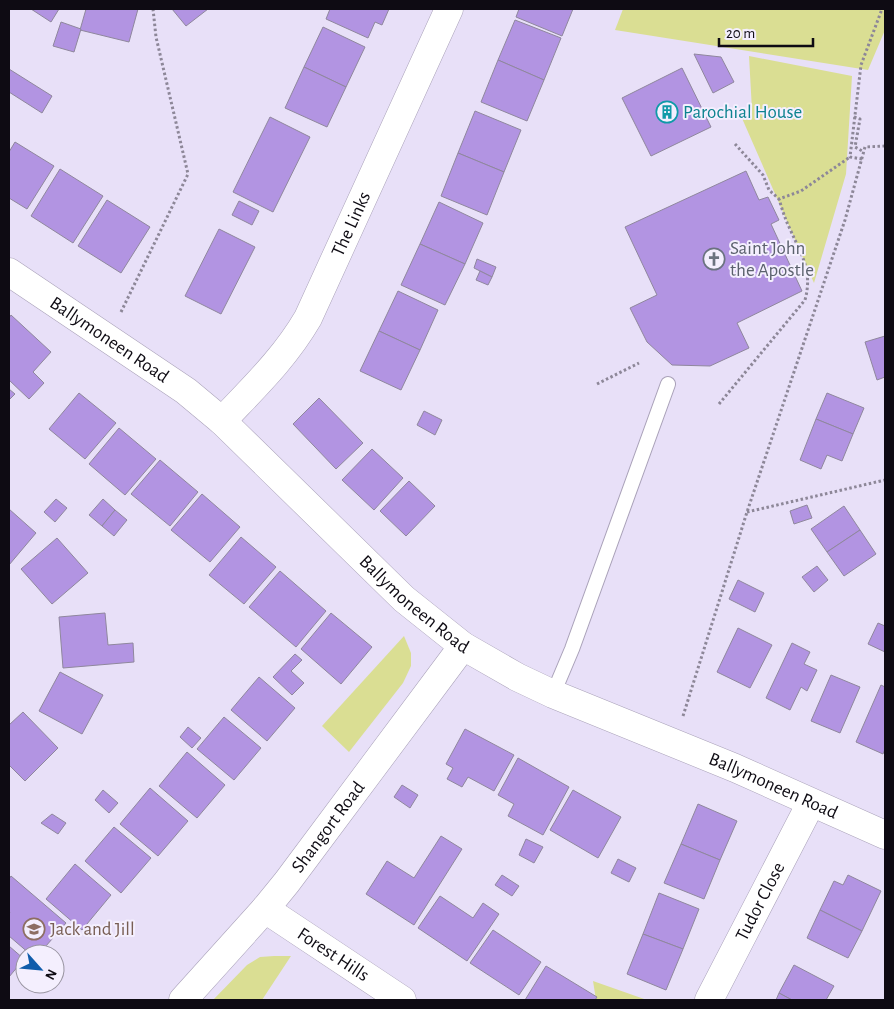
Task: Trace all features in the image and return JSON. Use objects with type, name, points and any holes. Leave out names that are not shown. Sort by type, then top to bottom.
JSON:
[{"type":"street","name":"The Links","points":[[222,421],[274,368],[308,318],[449,9]]},
{"type":"street","name":"Ballymoneen Road","points":[[9,272],[186,391],[222,421],[404,599],[463,646],[517,677],[553,694],[734,768],[885,835]]},
{"type":"street","name":"Shangort Road","points":[[183,1000],[265,909],[463,646]]},
{"type":"street","name":"Tudor Close","points":[[709,1000],[811,803]]},
{"type":"street","name":"Forest Hills","points":[[265,909],[402,1000]]},
{"type":"lane","points":[[553,694],[570,656],[668,384]]},
{"type":"path","points":[[120,313],[188,174],[156,37],[153,9]]},
{"type":"path","points":[[850,157],[861,65],[882,9]]},
{"type":"path","points":[[854,117],[860,119],[855,147],[864,152]]},
{"type":"path","points":[[719,404],[805,300],[808,287],[808,271],[802,252],[788,227],[779,199],[769,190],[764,175],[735,144]]},
{"type":"path","points":[[683,716],[747,512],[845,220],[865,147],[885,146]]},
{"type":"path","points":[[779,199],[801,191],[850,157],[862,159]]},
{"type":"path","points":[[597,384],[639,362]]},
{"type":"path","points":[[747,512],[885,480]]},
{"type":"green space","points":[[623,9],[885,9],[885,30],[868,70],[615,30]]},
{"type":"green space","points":[[749,56],[852,76],[846,174],[814,283],[741,116],[752,110]]},
{"type":"green space","points":[[404,636],[411,653],[411,666],[403,683],[349,752],[322,726]]},
{"type":"green space","points":[[291,956],[262,1000],[213,1000],[247,965],[260,957]]},
{"type":"green space","points":[[593,981],[647,1000],[596,1000]]},
{"type":"building","points":[[31,9],[59,9],[51,22]]},
{"type":"building","points":[[86,9],[138,9],[129,42],[80,30]]},
{"type":"building","points":[[172,9],[208,9],[186,26]]},
{"type":"building","points":[[330,9],[389,9],[382,25],[375,22],[368,38],[326,19]]},
{"type":"building","points":[[519,9],[573,9],[562,36],[516,17]]},
{"type":"building","points":[[515,20],[561,38],[544,80],[498,60]]},
{"type":"building","points":[[61,22],[81,29],[74,52],[53,46]]},
{"type":"building","points":[[323,27],[365,47],[346,87],[304,67]]},
{"type":"building","points":[[694,54],[721,57],[734,82],[713,93]]},
{"type":"building","points":[[498,60],[544,80],[527,121],[481,102]]},
{"type":"building","points":[[304,67],[346,87],[327,127],[285,108]]},
{"type":"building","name":"Parochial House","points":[[682,68],[711,127],[651,156],[622,98]]},
{"type":"building","points":[[9,69],[52,96],[42,113],[9,92]]},
{"type":"building","points":[[475,111],[521,130],[504,172],[458,153]]},
{"type":"building","points":[[270,117],[310,137],[273,212],[233,192]]},
{"type":"building","points":[[15,142],[54,166],[27,209],[9,198],[9,152]]},
{"type":"building","points":[[458,153],[504,172],[487,215],[441,196]]},
{"type":"building","points":[[60,169],[103,196],[73,243],[31,216]]},
{"type":"building","name":"Saint John the Apostle","points":[[746,171],[759,200],[768,197],[779,220],[771,224],[802,291],[737,323],[749,348],[710,366],[672,365],[647,342],[630,308],[657,295],[625,227]]},
{"type":"building","points":[[107,200],[150,227],[121,273],[78,246]]},
{"type":"building","points":[[239,201],[259,211],[252,225],[232,215]]},
{"type":"building","points":[[439,202],[483,223],[465,264],[420,244]]},
{"type":"building","points":[[219,229],[255,247],[221,314],[185,296]]},
{"type":"building","points":[[420,244],[465,264],[445,305],[401,285]]},
{"type":"building","points":[[477,259],[496,267],[492,277],[474,268]]},
{"type":"building","points":[[480,271],[492,277],[488,285],[476,280]]},
{"type":"building","points":[[398,291],[438,310],[420,350],[379,331]]},
{"type":"building","points":[[11,315],[51,352],[33,372],[44,383],[29,399],[9,380],[9,318]]},
{"type":"building","points":[[379,331],[420,350],[401,390],[360,371]]},
{"type":"building","points":[[885,336],[885,377],[877,380],[865,342]]},
{"type":"building","points":[[9,389],[15,394],[9,400]]},
{"type":"building","points":[[79,393],[116,423],[85,459],[49,429]]},
{"type":"building","points":[[827,393],[864,408],[853,434],[816,419]]},
{"type":"building","points":[[319,398],[363,443],[336,469],[293,424]]},
{"type":"building","points":[[424,411],[442,420],[435,435],[417,425]]},
{"type":"building","points":[[816,419],[853,434],[842,461],[827,455],[821,469],[800,460]]},
{"type":"building","points":[[119,428],[156,459],[125,495],[89,464]]},
{"type":"building","points":[[372,449],[403,478],[374,510],[342,480]]},
{"type":"building","points":[[160,460],[198,492],[170,526],[131,494]]},
{"type":"building","points":[[409,481],[435,506],[406,536],[380,511]]},
{"type":"building","points":[[202,494],[240,527],[210,562],[171,530]]},
{"type":"building","points":[[56,499],[67,508],[55,522],[44,512]]},
{"type":"building","points":[[103,499],[115,510],[102,526],[89,515]]},
{"type":"building","points":[[807,505],[812,518],[794,524],[790,511]]},
{"type":"building","points":[[844,506],[860,530],[827,552],[811,529]]},
{"type":"building","points":[[9,509],[36,533],[9,565]]},
{"type":"building","points":[[115,510],[127,520],[114,536],[102,526]]},
{"type":"building","points":[[860,530],[876,554],[844,576],[827,552]]},
{"type":"building","points":[[241,537],[276,567],[244,604],[209,575]]},
{"type":"building","points":[[57,538],[88,573],[52,604],[21,569]]},
{"type":"building","points":[[817,566],[828,580],[814,592],[802,577]]},
{"type":"building","points":[[280,571],[326,611],[296,647],[249,607]]},
{"type":"building","points":[[738,580],[764,593],[755,612],[729,599]]},
{"type":"building","points":[[105,613],[108,645],[133,643],[134,662],[63,668],[59,617]]},
{"type":"building","points":[[331,613],[372,647],[341,684],[301,649]]},
{"type":"building","points":[[878,623],[885,626],[885,652],[868,644]]},
{"type":"building","points":[[738,628],[772,645],[750,688],[717,672]]},
{"type":"building","points":[[792,643],[810,652],[804,664],[817,670],[807,691],[801,687],[790,710],[766,698]]},
{"type":"building","points":[[295,654],[302,660],[291,671],[304,683],[292,695],[273,677]]},
{"type":"building","points":[[60,672],[103,695],[82,734],[39,711]]},
{"type":"building","points":[[831,675],[860,687],[840,733],[811,721]]},
{"type":"building","points":[[259,677],[295,708],[267,741],[231,710]]},
{"type":"building","points":[[881,685],[885,687],[885,749],[883,754],[856,742]]},
{"type":"building","points":[[23,712],[58,748],[25,781],[9,765],[9,725]]},
{"type":"building","points":[[224,717],[261,748],[234,780],[197,749]]},
{"type":"building","points":[[188,727],[201,738],[192,748],[180,737]]},
{"type":"building","points":[[465,729],[514,755],[494,791],[468,777],[462,787],[447,779],[453,768],[446,764]]},
{"type":"building","points":[[187,752],[225,785],[197,818],[159,786]]},
{"type":"building","points":[[518,758],[569,787],[543,835],[508,816],[514,804],[498,795]]},
{"type":"building","points":[[402,785],[418,795],[410,808],[394,797]]},
{"type":"building","points":[[150,788],[188,821],[158,856],[120,824]]},
{"type":"building","points":[[103,790],[118,803],[109,813],[95,800]]},
{"type":"building","points":[[573,790],[621,817],[598,858],[550,830]]},
{"type":"building","points":[[698,804],[737,821],[720,860],[681,844]]},
{"type":"building","points":[[52,814],[66,823],[58,834],[41,823]]},
{"type":"building","points":[[114,827],[151,858],[121,893],[85,861]]},
{"type":"building","points":[[441,836],[462,849],[414,925],[366,894],[387,861],[414,878]]},
{"type":"building","points":[[526,839],[543,847],[534,863],[519,855]]},
{"type":"building","points":[[681,844],[720,860],[704,899],[664,883]]},
{"type":"building","points":[[618,859],[636,868],[629,882],[611,873]]},
{"type":"building","points":[[75,864],[111,895],[82,930],[46,899]]},
{"type":"building","points":[[502,875],[519,886],[512,896],[495,885]]},
{"type":"building","points":[[848,875],[881,891],[862,931],[820,910],[834,881],[843,885]]},
{"type":"building","points":[[11,876],[66,923],[48,944],[18,944],[9,936],[9,879]]},
{"type":"building","points":[[659,893],[699,909],[683,949],[643,934]]},
{"type":"building","points":[[440,896],[473,918],[483,903],[499,914],[467,961],[418,928]]},
{"type":"building","points":[[820,910],[862,931],[848,958],[807,938]]},
{"type":"building","points":[[493,930],[541,962],[519,995],[470,963]]},
{"type":"building","points":[[643,934],[683,949],[666,990],[627,974]]},
{"type":"building","points":[[9,946],[15,951],[15,970],[9,977]]},
{"type":"building","points":[[794,965],[834,986],[826,1000],[792,1000],[779,993]]},
{"type":"building","points":[[546,966],[597,997],[595,1000],[525,1000]]},
{"type":"building","points":[[779,993],[792,1000],[776,1000]]},
{"type":"place","name":"Parochial House","points":[[667,112]]},
{"type":"place","name":"Saint John the Apostle","points":[[714,259]]},
{"type":"place","name":"Jack and Jill","points":[[34,929]]}]
